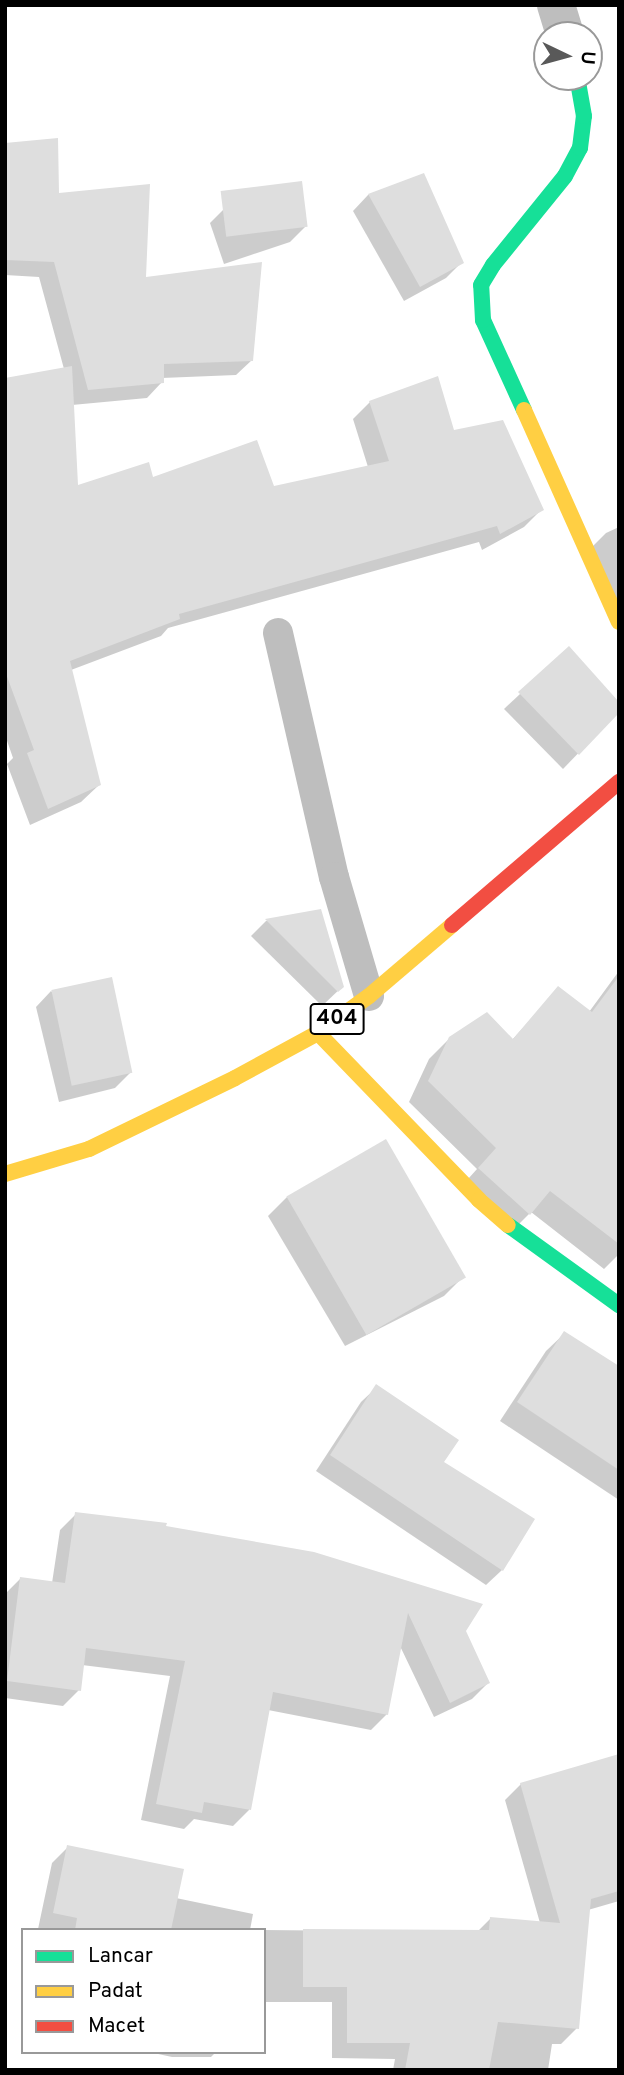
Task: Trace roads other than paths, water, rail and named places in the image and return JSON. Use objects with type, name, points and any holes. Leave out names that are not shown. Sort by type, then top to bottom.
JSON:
[{"type":"street","points":[[580,91],[584,116],[580,148],[565,176],[493,265],[481,285],[480,304],[483,320],[619,622]]},
{"type":"street","name":"404","points":[[5,1174],[89,1149],[235,1078],[318,1033],[369,996],[619,782]]},
{"type":"street","points":[[318,1033],[479,1200],[523,1238],[619,1305]]},
{"type":"lane","points":[[278,633],[334,877],[369,996]]}]
